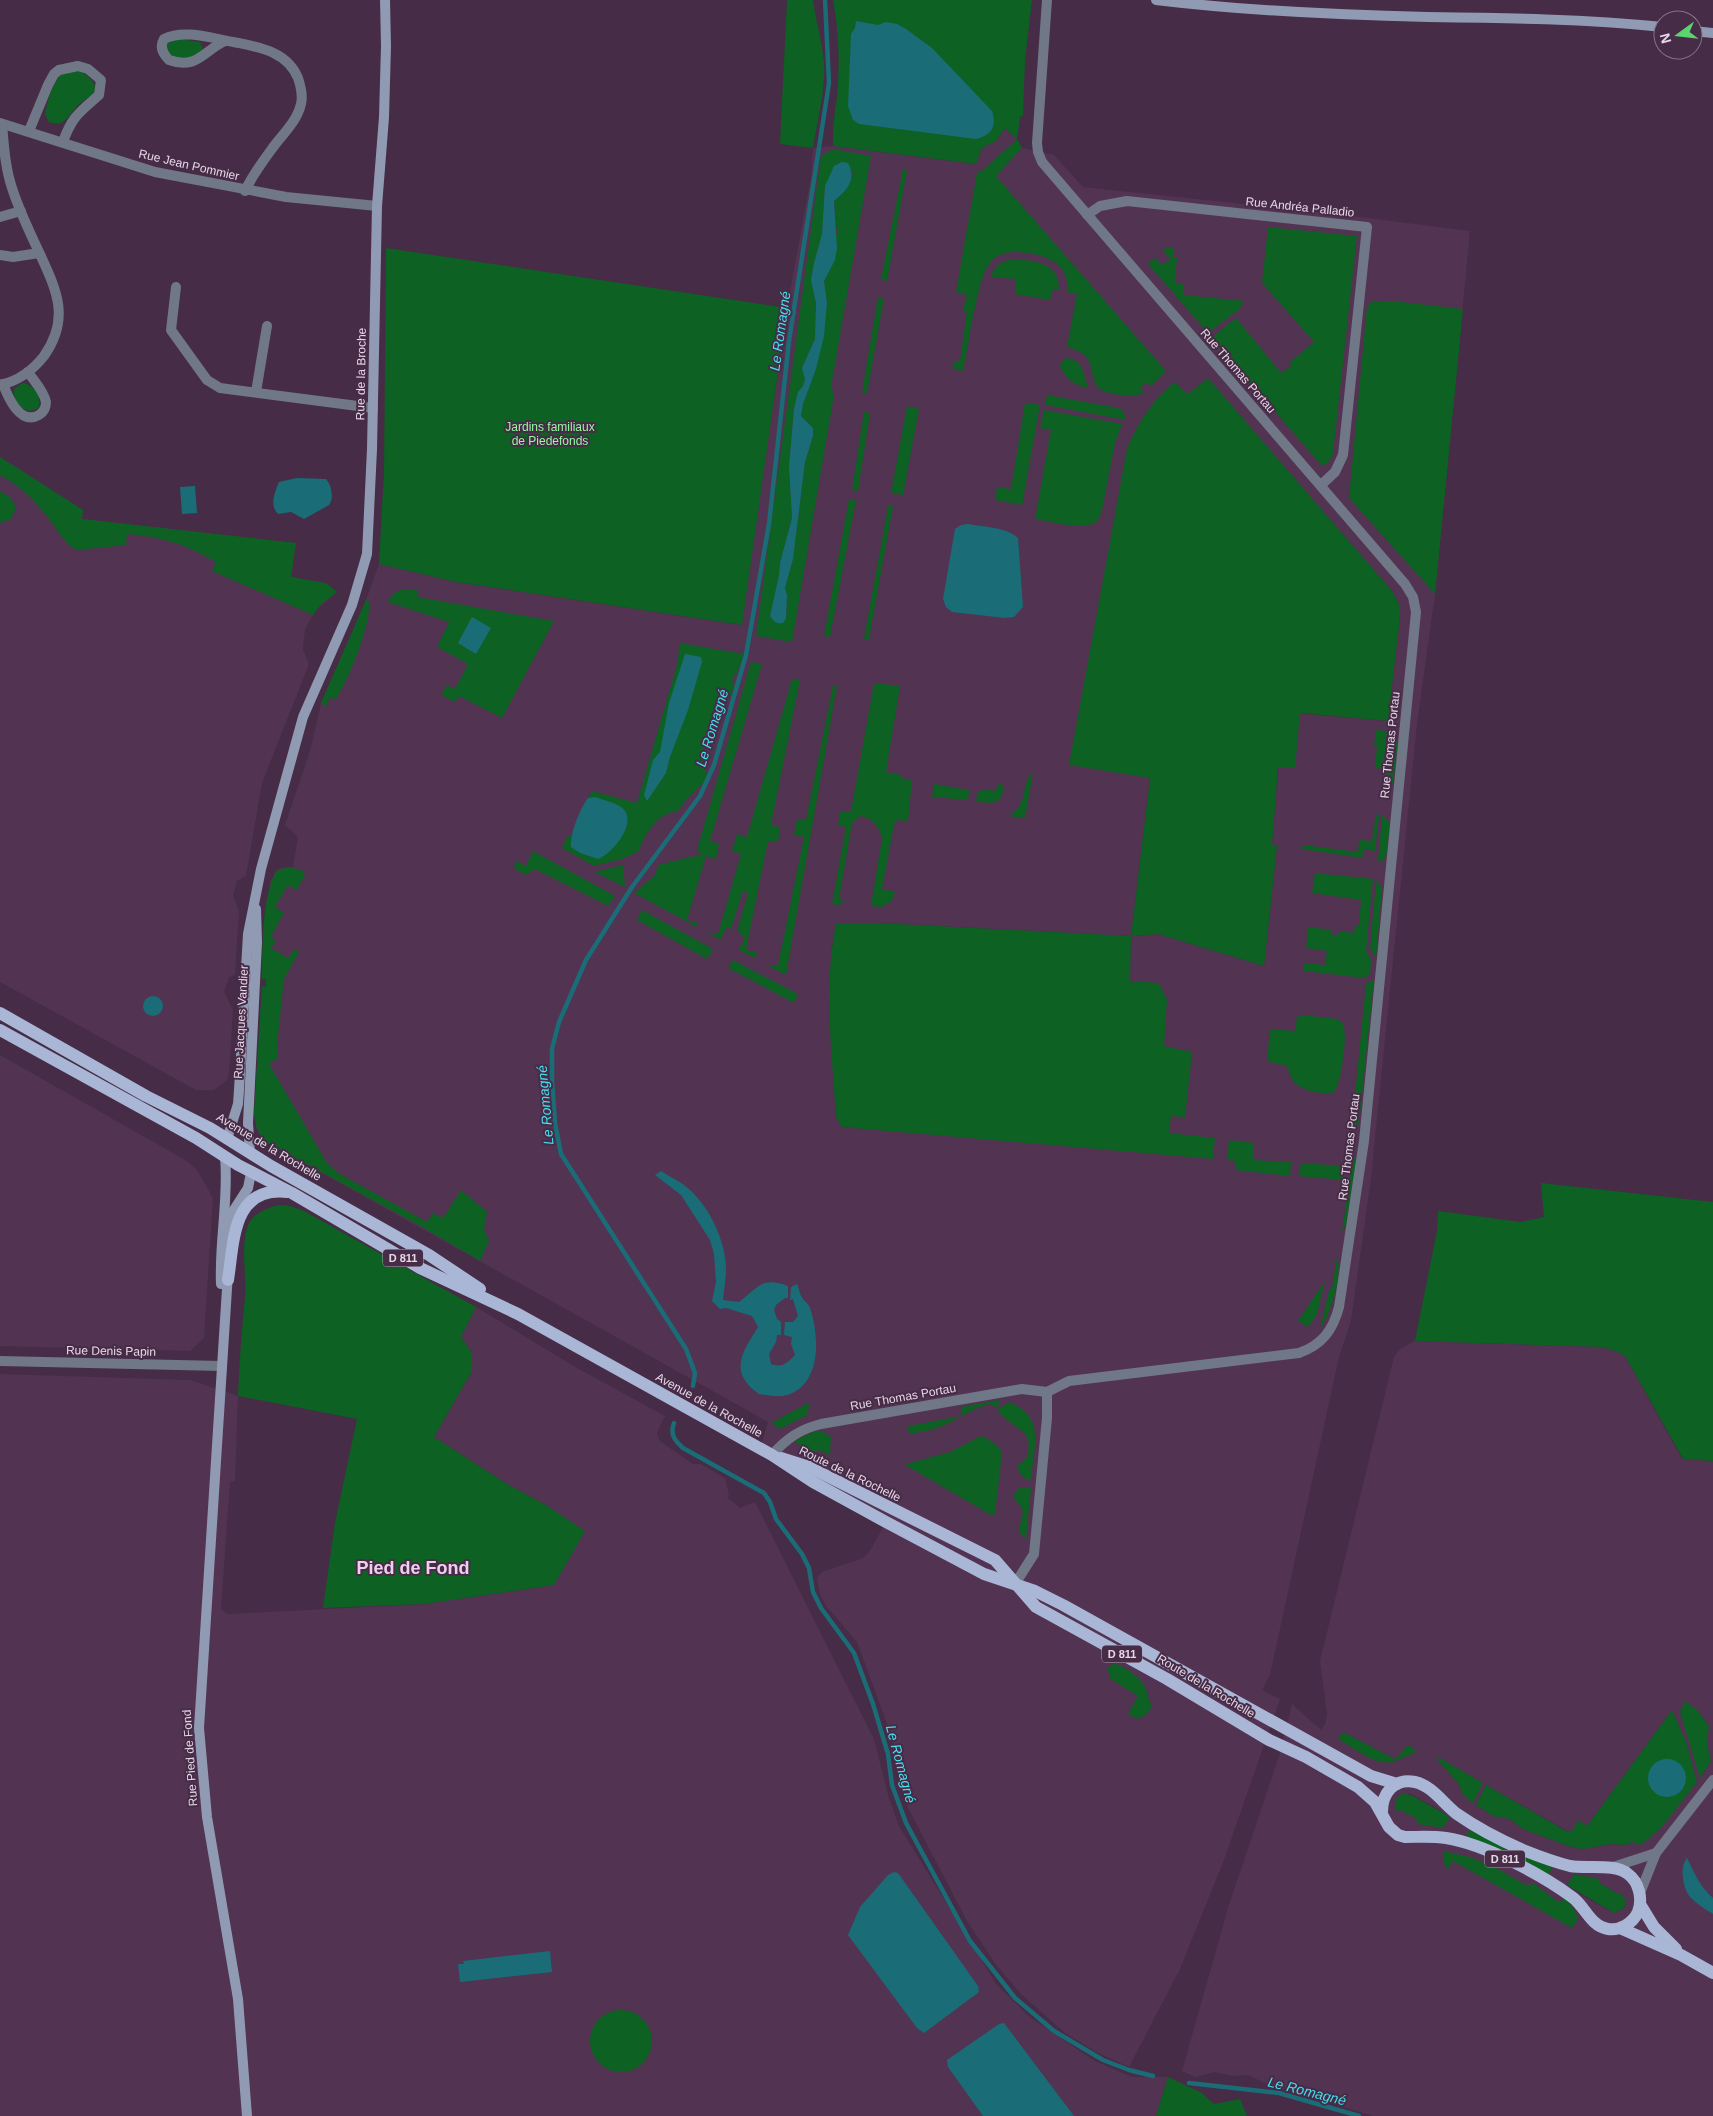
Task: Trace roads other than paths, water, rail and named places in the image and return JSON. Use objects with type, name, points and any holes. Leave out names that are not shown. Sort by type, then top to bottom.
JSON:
[{"type":"main road","name":"Avenue de la Rochelle","points":[[0,1013],[227,1139],[429,1255],[518,1314]]},
{"type":"main road","name":"Avenue de la Rochelle","points":[[0,1030],[196,1138],[251,1173],[292,1193],[420,1268],[518,1314],[772,1455],[813,1482],[886,1522]]},
{"type":"main road","points":[[225,1157],[227,1139]]},
{"type":"main road","points":[[250,1153],[251,1173]]},
{"type":"main road","points":[[228,1280],[238,1221],[243,1210],[258,1196],[279,1192],[292,1193]]},
{"type":"main road","name":"Route de la Rochelle","points":[[772,1455],[808,1467],[995,1560],[1036,1607],[1168,1678],[1215,1709],[1269,1740],[1306,1757],[1358,1787],[1375,1802],[1389,1827],[1398,1835],[1405,1837],[1448,1838],[1493,1854],[1532,1871],[1576,1900],[1589,1917],[1600,1926],[1608,1929],[1620,1928],[1681,1955],[1713,1974]]},
{"type":"main road","name":"Route de la Rochelle","points":[[886,1522],[984,1574],[1035,1591],[1063,1604],[1222,1695],[1371,1776],[1397,1784],[1406,1782],[1421,1784],[1468,1821],[1503,1840],[1546,1859],[1570,1866],[1622,1870],[1630,1875],[1654,1926],[1681,1955]]},
{"type":"main road","points":[[1382,1812],[1384,1797],[1387,1791],[1397,1784]]},
{"type":"main road","points":[[1620,1928],[1634,1919],[1640,1898]]},
{"type":"street","name":"Rue de la Broche","points":[[297,736],[352,605],[362,576],[369,528],[377,206],[384,117],[385,0]]},
{"type":"street","name":"Rue Thomas Portau","points":[[772,1455],[787,1439],[804,1429],[821,1424],[1022,1389],[1047,1392],[1069,1381],[1299,1353],[1310,1349],[1322,1340],[1328,1333],[1336,1316],[1364,1141],[1416,612],[1413,598],[1406,584],[1042,162],[1037,149],[1047,0]]},
{"type":"street","points":[[1156,0],[1264,11],[1428,17],[1518,17],[1653,26]]},
{"type":"street","points":[[225,41],[214,47],[202,58],[188,63],[169,60],[162,52],[164,39],[175,36],[202,36],[256,46],[280,55],[295,72],[302,93],[301,104],[294,121],[252,176],[245,191]]},
{"type":"street","points":[[29,131],[54,74],[64,68],[78,66],[88,69],[101,80],[99,94],[79,111],[67,129],[63,142]]},
{"type":"street","name":"Rue Jean Pommier","points":[[1,123],[155,172],[286,198],[377,206]]},
{"type":"street","points":[[1,123],[6,168],[21,210],[56,288],[60,312],[54,336],[48,350],[38,363],[28,372],[2,384],[8,396],[24,416],[30,418],[40,415],[45,410],[46,403],[28,372]]},
{"type":"street","name":"Rue Andréa Palladio","points":[[1087,215],[1100,206],[1127,201],[1367,227],[1343,455],[1335,472],[1320,485]]},
{"type":"street","points":[[0,217],[21,210]]},
{"type":"street","points":[[0,255],[13,256],[39,253]]},
{"type":"street","points":[[176,287],[171,330],[207,380],[220,388],[373,408]]},
{"type":"street","points":[[256,392],[266,326]]},
{"type":"street","name":"Rue Jacques Vandier","points":[[227,1139],[238,1104],[240,1090],[248,934],[255,893],[297,736]]},
{"type":"street","name":"Rue Jacques Vandier","points":[[250,1153],[249,1114],[257,942],[255,893]]},
{"type":"street","points":[[224,1335],[221,1281],[227,1178],[225,1157]]},
{"type":"street","points":[[222,1366],[228,1280],[229,1222],[232,1213],[248,1188],[251,1173]]},
{"type":"street","name":"Rue Denis Papin","points":[[0,1361],[222,1366]]},
{"type":"street","name":"Rue Pied de Fond","points":[[222,1366],[199,1728],[207,1817],[238,1999],[247,2116]]},
{"type":"street","points":[[1015,1584],[1034,1554],[1047,1418],[1047,1392]]},
{"type":"street","points":[[1640,1898],[1656,1853],[1713,1780]]},
{"type":"street","points":[[1614,1868],[1656,1853]]},
{"type":"waterway","name":"Le Romagné","points":[[693,1386],[695,1373],[686,1349],[561,1154],[555,1123],[552,1049],[559,1022],[586,960],[632,887],[700,796],[714,765],[746,655],[769,524],[789,341],[829,83],[825,0]]},
{"type":"waterway","name":"Le Romagné","points":[[674,1423],[672,1430],[674,1437],[683,1448],[764,1493],[770,1502],[776,1519],[802,1554],[809,1568],[813,1592],[821,1608],[854,1653],[873,1704],[888,1754],[892,1785],[906,1823],[970,1941],[1015,1998],[1054,2031],[1103,2060],[1129,2070],[1153,2076]]},
{"type":"waterway","name":"Le Romagné","points":[[1189,2083],[1279,2093],[1359,2116]]},
{"type":"district","name":"Pied de Fond","points":[[413,1568]]},
{"type":"park label","name":"Jardins familiaux de Piedefonds","points":[[550,434]]}]
